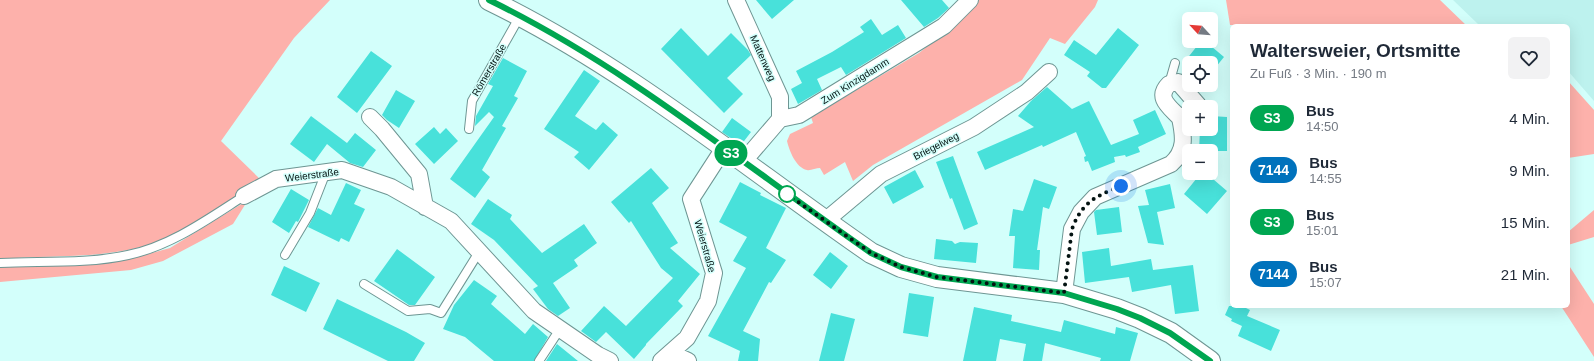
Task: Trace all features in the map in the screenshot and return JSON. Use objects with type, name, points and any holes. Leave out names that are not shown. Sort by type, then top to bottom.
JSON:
[{"type":"street","points":[[489,0],[582,50],[667,106],[871,253],[901,267],[937,277],[1064,293],[1117,309],[1140,318],[1170,333],[1207,360]]},
{"type":"street","name":"Mattenweg","points":[[736,0],[780,97],[780,119]]},
{"type":"street","name":"Zum Kinzigdamm","points":[[780,119],[799,115],[944,26],[970,0]]},
{"type":"street","name":"Briegelweg","points":[[825,221],[881,174],[974,126],[1027,92],[1049,72]]},
{"type":"street","points":[[1182,113],[1166,103],[1162,97],[1165,88],[1169,84],[1178,82],[1194,100]]},
{"type":"street","points":[[370,117],[387,134],[419,174],[424,207]]},
{"type":"street","points":[[743,162],[780,119]]},
{"type":"street","points":[[1064,293],[1072,229],[1081,212],[1095,197],[1171,164],[1181,153],[1183,136]]},
{"type":"street","name":"Weierstraße","points":[[666,357],[687,338],[708,301],[714,273],[691,199],[724,148]]},
{"type":"street","name":"Weierstraße","points":[[244,196],[276,179],[342,170],[391,187],[451,221],[534,311],[560,330],[598,355],[610,361]]},
{"type":"street","points":[[666,357],[688,361]]},
{"type":"lane","name":"Römerstraße","points":[[469,128],[472,101],[521,16]]},
{"type":"lane","points":[[1169,84],[1175,63]]},
{"type":"lane","points":[[285,255],[310,213],[326,172]]},
{"type":"lane","points":[[0,264],[100,260],[128,255],[159,245],[186,233],[244,196]]},
{"type":"lane","points":[[364,284],[408,311],[430,309],[441,313],[479,252]]},
{"type":"lane","points":[[539,361],[560,330]]},
{"type":"shaded area","points":[[0,0],[330,0],[294,38],[221,141],[260,179],[191,227],[161,241],[145,246],[91,255],[0,259]]},
{"type":"shaded area","points":[[977,0],[1098,0],[1095,7],[1065,44],[1050,38],[1022,80],[873,165],[853,181],[845,162],[824,175],[820,168],[808,170],[803,169],[796,162],[791,154],[787,141],[790,134],[813,123],[811,117],[919,53],[960,20]]},
{"type":"shaded area","points":[[1226,0],[1440,0],[1465,24],[1230,24]]},
{"type":"shaded area","points":[[1453,0],[1594,0],[1594,101],[1570,73],[1570,24],[1478,24]]},
{"type":"shaded area","points":[[1570,83],[1594,110],[1594,154],[1570,158]]},
{"type":"shaded area","points":[[248,200],[233,224],[163,261],[131,270],[0,282],[0,267],[107,263],[170,248]]},
{"type":"shaded area","points":[[1594,210],[1594,237],[1570,244],[1570,230]]},
{"type":"shaded area","points":[[1570,267],[1594,304],[1594,357],[1562,308],[1570,308]]},
{"type":"building","points":[[756,0],[794,0],[772,19]]},
{"type":"building","points":[[901,0],[942,0],[949,8],[938,18],[924,27]]},
{"type":"building","points":[[871,19],[882,35],[898,25],[906,38],[846,75],[841,67],[817,79],[822,90],[798,104],[791,89],[802,83],[796,71],[832,52],[864,32],[860,27]]},
{"type":"building","points":[[681,28],[708,56],[731,33],[751,55],[727,78],[743,94],[724,113],[661,49]]},
{"type":"building","points":[[1118,28],[1139,45],[1106,88],[1102,88],[1087,76],[1090,72],[1064,55],[1074,40],[1096,55]]},
{"type":"building","points":[[1195,48],[1213,48],[1224,57],[1218,64],[1218,56],[1189,56]]},
{"type":"building","points":[[371,51],[392,66],[357,113],[337,97]]},
{"type":"building","points":[[503,58],[527,71],[514,96],[518,98],[502,126],[506,128],[482,170],[490,177],[475,198],[450,179],[494,117],[489,112],[475,126],[476,116],[493,86],[488,84]]},
{"type":"building","points":[[584,70],[600,81],[575,116],[596,130],[603,122],[618,135],[589,170],[574,157],[579,152],[544,129]]},
{"type":"building","points":[[1047,87],[1072,109],[1089,101],[1111,145],[1139,134],[1133,120],[1155,110],[1166,134],[1138,147],[1140,152],[1126,157],[1125,155],[1114,157],[1115,162],[1092,171],[1088,161],[1085,162],[1084,157],[1086,156],[1076,132],[985,170],[977,152],[1034,127],[1018,116],[1031,101]]},
{"type":"building","points":[[396,90],[415,101],[399,128],[382,115]]},
{"type":"building","points":[[311,116],[347,143],[355,133],[376,150],[363,167],[350,163],[327,144],[314,162],[290,144]]},
{"type":"building","points":[[1218,116],[1227,117],[1227,151],[1218,151],[1218,144],[1199,144],[1200,136],[1218,136]]},
{"type":"building","points":[[732,118],[751,132],[741,145],[722,132]]},
{"type":"building","points":[[434,127],[440,134],[446,128],[458,141],[434,164],[415,144]]},
{"type":"building","points":[[953,156],[978,224],[964,230],[936,162]]},
{"type":"building","points":[[651,168],[669,188],[652,203],[678,243],[670,248],[700,274],[678,301],[683,306],[646,344],[634,359],[606,332],[596,342],[581,331],[604,306],[626,326],[673,278],[661,268],[631,221],[629,223],[611,202]]},
{"type":"building","points":[[915,170],[924,187],[893,204],[884,187]]},
{"type":"building","points":[[1034,179],[1057,187],[1049,209],[1043,207],[1037,250],[1040,250],[1039,270],[1013,268],[1015,236],[1009,236],[1013,209],[1023,211]]},
{"type":"building","points":[[1195,180],[1214,180],[1227,191],[1207,214],[1184,194]]},
{"type":"building","points":[[740,182],[761,193],[760,195],[786,208],[766,248],[786,260],[771,283],[769,282],[743,331],[760,339],[758,361],[738,361],[740,351],[708,336],[746,268],[733,261],[747,237],[719,222]]},
{"type":"building","points":[[346,183],[361,190],[354,204],[365,209],[349,242],[341,238],[339,242],[308,227],[318,208],[331,215]]},
{"type":"building","points":[[1170,184],[1175,208],[1157,212],[1164,245],[1148,243],[1138,206],[1149,205],[1145,190]]},
{"type":"building","points":[[291,189],[309,200],[298,222],[296,221],[289,233],[272,222]]},
{"type":"building","points":[[488,199],[512,215],[510,219],[542,253],[584,224],[597,243],[574,260],[578,266],[553,283],[570,308],[558,316],[548,309],[533,289],[538,286],[494,240],[471,224]]},
{"type":"building","points":[[1119,207],[1122,232],[1097,235],[1094,212],[1096,210]]},
{"type":"building","points":[[936,239],[952,241],[955,244],[960,242],[978,243],[976,263],[934,259]]},
{"type":"building","points":[[1109,248],[1111,266],[1151,259],[1153,270],[1193,265],[1199,311],[1175,314],[1171,285],[1132,292],[1129,277],[1085,283],[1082,252]]},
{"type":"building","points":[[397,249],[435,277],[415,305],[409,305],[374,281]]},
{"type":"building","points":[[830,252],[848,266],[831,289],[813,275]]},
{"type":"building","points":[[284,266],[320,283],[306,312],[271,295]]},
{"type":"building","points":[[474,280],[497,296],[491,304],[525,334],[533,324],[548,337],[534,361],[494,361],[465,337],[443,329],[454,305]]},
{"type":"building","points":[[909,293],[934,297],[928,337],[903,333]]},
{"type":"building","points":[[337,299],[406,332],[425,343],[414,361],[388,361],[323,329]]},
{"type":"building","points":[[1229,306],[1230,308],[1246,308],[1250,310],[1247,316],[1280,330],[1271,351],[1238,336],[1242,326],[1231,321],[1232,319],[1225,315]]},
{"type":"building","points":[[974,307],[1012,315],[1011,321],[1061,332],[1064,320],[1115,334],[1116,327],[1138,333],[1130,361],[1100,361],[1101,358],[1045,343],[1042,361],[1023,361],[1026,344],[1000,339],[996,361],[963,361]]},
{"type":"building","points":[[831,313],[855,319],[844,361],[819,361]]},
{"type":"building","points":[[557,344],[578,361],[546,361]]},
{"type":"bus line","name":"S3","points":[[489,0],[582,50],[667,106],[871,253],[901,267],[937,277],[1064,293],[1117,309],[1140,318],[1170,333],[1210,361]]},
{"type":"route","points":[[787,194],[784,192],[871,253],[901,267],[937,277],[1064,293],[1072,229],[1075,221],[1095,197],[1121,186]]}]
